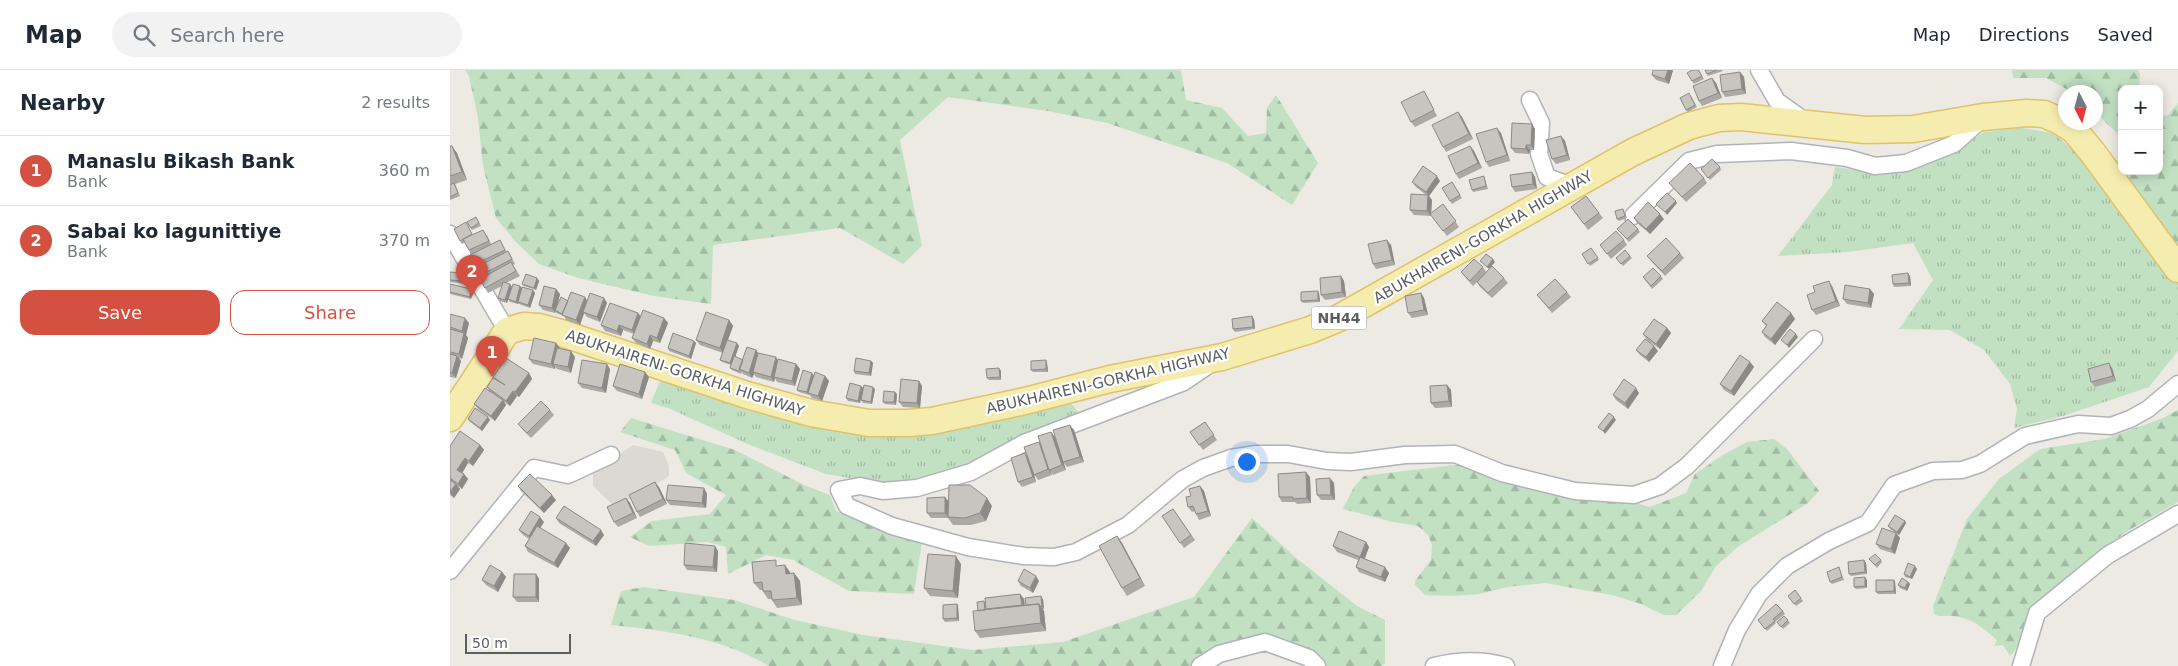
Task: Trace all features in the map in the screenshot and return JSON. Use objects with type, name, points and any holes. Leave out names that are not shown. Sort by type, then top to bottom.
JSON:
[{"type":"main road","name":"ABUKHAIRENI-GORKHA HIGHWAY","points":[[507,331],[524,326],[538,327],[686,373],[747,395],[811,413],[869,423],[932,421],[1024,401],[1110,379],[1222,357],[1310,330],[1339,318],[1649,144],[1689,126],[1719,118],[1741,117],[1865,130],[1913,130],[1983,117],[2027,112],[2044,114],[2074,130],[2094,153],[2178,269]]},
{"type":"main road","points":[[450,418],[507,331]]},
{"type":"street","points":[[1759,70],[1777,101],[1810,125]]},
{"type":"street","points":[[1530,100],[1541,123],[1539,154],[1547,177],[1572,186]]},
{"type":"street","points":[[1633,216],[1689,161],[1717,154],[1791,151],[1847,158],[1875,166],[1906,162],[1954,144],[1983,117]]},
{"type":"street","points":[[450,234],[507,331]]},
{"type":"street","points":[[1222,357],[1184,382],[1024,442],[971,472],[917,488],[883,491],[860,486],[839,490],[847,506],[892,526],[968,547],[1024,556],[1054,557],[1076,552],[1128,525],[1184,479],[1203,468],[1231,458],[1256,454],[1288,454],[1327,462],[1351,462],[1405,455],[1455,454],[1502,473],[1575,491],[1634,495],[1660,486],[1687,466],[1814,339]]},
{"type":"street","points":[[1722,666],[1737,630],[1759,594],[1787,566],[1829,542],[1868,523],[1894,486],[1933,471],[1962,470],[1980,464],[2025,436],[2078,424],[2111,426],[2130,419],[2148,409],[2178,384]]},
{"type":"street","points":[[450,571],[534,468],[568,475],[611,455]]},
{"type":"street","points":[[2021,666],[2037,613],[2108,555],[2178,514]]},
{"type":"street","points":[[1200,666],[1219,654],[1265,642],[1309,658],[1317,666]]},
{"type":"street","points":[[1434,666],[1463,661],[1495,663],[1506,666]]},
{"type":"shaded area","points":[[633,445],[663,452],[669,466],[669,476],[641,494],[615,507],[593,486],[593,471]]},
{"type":"green space","points":[[465,70],[1181,70],[1186,100],[1222,108],[1248,136],[1266,133],[1267,108],[1276,95],[1318,163],[1292,205],[1227,163],[1107,123],[1048,111],[948,97],[900,140],[922,246],[903,264],[840,228],[713,245],[711,304],[654,296],[578,278],[539,264],[516,242],[496,218],[483,166],[478,118],[469,76]]},
{"type":"green space","points":[[2012,70],[2138,70],[2140,74],[2139,85],[2118,85],[2118,134],[2103,120],[2103,85],[2059,85],[2046,78],[2013,78]]},
{"type":"green space","points":[[2178,103],[2178,259],[2125,175],[2163,175],[2163,115],[2167,116]]},
{"type":"green space","points":[[2022,128],[2053,133],[2081,157],[2178,284],[2178,351],[2149,387],[2063,416],[2014,428],[2017,409],[2010,384],[1984,350],[1950,330],[1899,329],[1933,280],[1913,243],[1847,252],[1778,256],[1832,185],[1835,167],[1871,172],[1964,145],[1984,132]]},
{"type":"green space","points":[[663,373],[873,430],[1061,392],[1082,416],[969,467],[912,484],[884,484],[826,474],[750,445],[668,408],[651,403]]},
{"type":"green space","points":[[2178,410],[2178,502],[2131,529],[2103,548],[2038,602],[2014,652],[2010,656],[2003,645],[1994,646],[1997,640],[1972,621],[1960,617],[1934,614],[1933,606],[1967,519],[1999,479],[2040,449],[2105,439],[2163,418]]},
{"type":"green space","points":[[631,418],[735,450],[804,485],[830,495],[836,511],[922,541],[914,594],[849,591],[793,560],[766,555],[728,574],[726,547],[707,542],[649,546],[630,537],[652,521],[710,514],[726,495],[686,473],[675,450],[620,432]]},
{"type":"green space","points":[[1774,439],[1787,449],[1819,491],[1808,503],[1739,546],[1716,566],[1701,591],[1676,615],[1664,615],[1641,604],[1616,596],[1546,583],[1507,587],[1479,594],[1425,595],[1415,585],[1415,581],[1431,560],[1432,545],[1428,535],[1418,526],[1393,522],[1343,509],[1354,487],[1364,476],[1462,464],[1603,501],[1622,499],[1650,507],[1686,493],[1695,474],[1723,455],[1747,442]]},
{"type":"green space","points":[[1252,518],[1295,557],[1357,606],[1385,620],[1385,663],[1382,666],[1327,666],[1316,653],[1279,641],[1202,666],[769,666],[751,656],[713,642],[672,633],[611,625],[621,591],[643,587],[734,600],[795,620],[863,635],[973,650],[1063,642],[1194,597]]},
{"type":"building","points":[[1653,70],[1668,70],[1665,79],[1652,75]]},
{"type":"building","points":[[1692,70],[1698,70],[1702,76],[1692,81],[1687,73]]},
{"type":"building","points":[[1705,70],[1717,70],[1707,74]]},
{"type":"building","points":[[1740,72],[1742,89],[1722,92],[1720,75]]},
{"type":"building","points":[[1712,78],[1718,93],[1699,101],[1693,86]]},
{"type":"building","points":[[1424,91],[1434,110],[1411,122],[1401,102]]},
{"type":"building","points":[[1689,93],[1695,105],[1686,110],[1680,98]]},
{"type":"building","points":[[1458,112],[1469,134],[1443,147],[1432,125]]},
{"type":"building","points":[[1512,123],[1532,124],[1531,145],[1526,145],[1526,149],[1511,148]]},
{"type":"building","points":[[1497,128],[1507,155],[1486,162],[1476,134]]},
{"type":"building","points":[[1561,136],[1567,155],[1552,159],[1546,140]]},
{"type":"building","points":[[450,146],[452,146],[462,172],[450,176]]},
{"type":"building","points":[[1470,146],[1478,163],[1456,174],[1448,156]]},
{"type":"building","points":[[1712,159],[1720,167],[1708,178],[1701,169]]},
{"type":"building","points":[[1690,163],[1704,178],[1682,197],[1669,183]]},
{"type":"building","points":[[1423,166],[1437,176],[1426,192],[1412,182]]},
{"type":"building","points":[[1532,172],[1533,184],[1512,187],[1510,175]]},
{"type":"building","points":[[1484,176],[1486,186],[1472,190],[1469,180]]},
{"type":"building","points":[[1452,182],[1460,195],[1450,201],[1442,188]]},
{"type":"building","points":[[454,183],[458,193],[450,197],[450,185]]},
{"type":"building","points":[[1667,193],[1676,201],[1665,212],[1656,204]]},
{"type":"building","points":[[1411,194],[1428,195],[1427,211],[1410,210]]},
{"type":"building","points":[[1586,196],[1599,213],[1584,224],[1571,207]]},
{"type":"building","points":[[1648,202],[1660,214],[1646,229],[1634,218]]},
{"type":"building","points":[[1443,204],[1456,221],[1443,231],[1430,214]]},
{"type":"building","points":[[1623,209],[1625,216],[1617,219],[1615,211]]},
{"type":"building","points":[[476,217],[479,223],[471,228],[467,222]]},
{"type":"building","points":[[1628,219],[1638,229],[1627,239],[1617,229]]},
{"type":"building","points":[[466,222],[472,234],[460,241],[454,229]]},
{"type":"building","points":[[483,230],[489,241],[469,250],[463,239]]},
{"type":"building","points":[[1616,231],[1624,240],[1607,254],[1600,245]]},
{"type":"building","points":[[1666,238],[1680,253],[1662,271],[1647,256]]},
{"type":"building","points":[[500,240],[505,250],[475,264],[470,255]]},
{"type":"building","points":[[1387,240],[1392,260],[1373,264],[1368,244]]},
{"type":"building","points":[[1591,248],[1598,258],[1588,264],[1582,254]]},
{"type":"building","points":[[1625,250],[1630,256],[1621,264],[1616,258]]},
{"type":"building","points":[[508,251],[512,259],[481,275],[477,267]]},
{"type":"building","points":[[1486,254],[1493,259],[1487,267],[1480,261]]},
{"type":"building","points":[[1474,259],[1483,267],[1470,281],[1461,272]]},
{"type":"building","points":[[511,262],[516,271],[485,288],[480,279]]},
{"type":"building","points":[[1492,266],[1504,278],[1488,293],[1477,282]]},
{"type":"building","points":[[1653,268],[1661,276],[1651,286],[1643,277]]},
{"type":"building","points":[[450,272],[464,273],[464,281],[450,280]]},
{"type":"building","points":[[1908,273],[1909,283],[1893,284],[1892,275]]},
{"type":"building","points":[[526,274],[537,278],[534,288],[522,284]]},
{"type":"building","points":[[1341,276],[1342,292],[1321,295],[1320,278]]},
{"type":"building","points":[[1555,279],[1567,292],[1549,308],[1537,295]]},
{"type":"building","points":[[1829,281],[1836,301],[1812,310],[1807,295],[1815,292],[1813,286]]},
{"type":"building","points":[[503,282],[510,284],[505,300],[498,298]]},
{"type":"building","points":[[450,284],[471,289],[470,297],[450,292]]},
{"type":"building","points":[[513,284],[520,286],[516,302],[508,299]]},
{"type":"building","points":[[1845,285],[1870,289],[1868,303],[1843,299]]},
{"type":"building","points":[[544,286],[556,289],[552,308],[539,305]]},
{"type":"building","points":[[522,287],[533,290],[528,305],[518,302]]},
{"type":"building","points":[[1318,291],[1318,300],[1301,301],[1301,292]]},
{"type":"building","points":[[571,292],[585,297],[576,320],[562,315]]},
{"type":"building","points":[[590,293],[604,298],[597,317],[583,312]]},
{"type":"building","points":[[1421,293],[1424,310],[1408,313],[1405,296]]},
{"type":"building","points":[[561,297],[568,301],[562,314],[555,310]]},
{"type":"building","points":[[1777,302],[1791,313],[1771,339],[1762,332],[1767,325],[1762,321]]},
{"type":"building","points":[[610,303],[638,313],[632,330],[619,325],[617,331],[601,325]]},
{"type":"building","points":[[643,310],[664,318],[657,338],[650,335],[647,344],[632,338]]},
{"type":"building","points":[[706,312],[729,320],[720,348],[696,340]]},
{"type":"building","points":[[450,314],[465,318],[462,331],[450,327]]},
{"type":"building","points":[[1252,316],[1253,327],[1233,329],[1232,319]]},
{"type":"building","points":[[1654,319],[1667,328],[1656,344],[1643,334]]},
{"type":"building","points":[[450,329],[464,333],[459,354],[450,352]]},
{"type":"building","points":[[1790,329],[1796,334],[1787,345],[1781,340]]},
{"type":"building","points":[[673,333],[694,341],[689,356],[668,348]]},
{"type":"building","points":[[534,338],[556,343],[551,364],[529,359]]},
{"type":"building","points":[[1645,339],[1654,346],[1646,357],[1636,350]]},
{"type":"building","points":[[727,340],[737,343],[730,363],[720,360]]},
{"type":"building","points":[[747,347],[756,350],[749,373],[739,369]]},
{"type":"building","points":[[557,348],[571,351],[568,367],[553,364]]},
{"type":"building","points":[[758,353],[776,357],[771,377],[753,372]]},
{"type":"building","points":[[450,354],[457,356],[452,373],[450,373]]},
{"type":"building","points":[[1740,355],[1750,362],[1731,391],[1720,384]]},
{"type":"building","points":[[734,356],[743,360],[739,371],[730,368]]},
{"type":"building","points":[[506,358],[529,373],[506,401],[487,387],[493,378],[505,385],[493,377]]},
{"type":"building","points":[[856,358],[871,361],[869,373],[854,371]]},
{"type":"building","points":[[778,359],[796,364],[792,381],[774,377]]},
{"type":"building","points":[[582,360],[607,364],[602,388],[578,383]]},
{"type":"building","points":[[1046,360],[1046,369],[1031,370],[1031,361]]},
{"type":"building","points":[[2109,363],[2113,376],[2091,382],[2088,369]]},
{"type":"building","points":[[620,364],[645,372],[639,394],[613,386]]},
{"type":"building","points":[[999,368],[1000,377],[987,378],[986,369]]},
{"type":"building","points":[[803,370],[812,373],[807,392],[797,390]]},
{"type":"building","points":[[815,372],[825,376],[818,396],[808,393]]},
{"type":"building","points":[[901,379],[919,381],[917,403],[899,402]]},
{"type":"building","points":[[1624,379],[1636,388],[1625,403],[1613,395]]},
{"type":"building","points":[[850,383],[861,386],[858,401],[846,398]]},
{"type":"building","points":[[864,385],[873,387],[871,402],[861,400]]},
{"type":"building","points":[[1447,385],[1449,401],[1431,403],[1430,386]]},
{"type":"building","points":[[485,388],[503,400],[491,416],[474,404]]},
{"type":"building","points":[[884,391],[895,392],[894,402],[883,402]]},
{"type":"building","points":[[541,401],[550,410],[527,433],[518,424]]},
{"type":"building","points":[[475,408],[488,417],[480,428],[468,419]]},
{"type":"building","points":[[1609,413],[1614,417],[1603,431],[1598,427]]},
{"type":"building","points":[[1205,422],[1214,435],[1199,445],[1190,432]]},
{"type":"building","points":[[1070,425],[1080,457],[1063,462],[1053,430]]},
{"type":"building","points":[[460,431],[480,445],[469,461],[465,458],[457,470],[464,474],[458,484],[450,478],[450,446]]},
{"type":"building","points":[[1051,432],[1062,465],[1049,470],[1038,436]]},
{"type":"building","points":[[1039,442],[1048,469],[1034,475],[1024,447]]},
{"type":"building","points":[[1025,453],[1033,477],[1018,482],[1011,458]]},
{"type":"building","points":[[1306,472],[1307,498],[1279,497],[1278,474]]},
{"type":"building","points":[[530,474],[552,495],[540,508],[518,486]]},
{"type":"building","points":[[1330,478],[1331,495],[1317,495],[1316,479]]},
{"type":"building","points":[[450,480],[456,484],[450,492]]},
{"type":"building","points":[[655,482],[663,499],[637,512],[629,495]]},
{"type":"building","points":[[668,485],[704,488],[702,503],[666,500]]},
{"type":"building","points":[[949,485],[970,485],[987,498],[980,513],[965,518],[948,517]]},
{"type":"building","points":[[1200,486],[1208,511],[1196,514],[1193,506],[1188,507],[1186,497],[1191,496],[1189,489]]},
{"type":"building","points":[[945,497],[945,513],[927,513],[927,498]]},
{"type":"building","points":[[626,498],[633,513],[614,522],[607,507]]},
{"type":"building","points":[[564,506],[601,530],[593,541],[556,518]]},
{"type":"building","points":[[1173,509],[1191,535],[1180,543],[1162,516]]},
{"type":"building","points":[[531,511],[540,517],[529,536],[519,530]]},
{"type":"building","points":[[1895,515],[1905,521],[1897,532],[1888,526]]},
{"type":"building","points":[[537,526],[566,543],[554,563],[525,546]]},
{"type":"building","points":[[1882,528],[1896,533],[1891,549],[1876,544]]},
{"type":"building","points":[[1339,531],[1366,542],[1360,557],[1333,546]]},
{"type":"building","points":[[1117,536],[1140,578],[1122,588],[1099,546]]},
{"type":"building","points":[[685,543],[715,546],[713,567],[684,565]]},
{"type":"building","points":[[928,554],[956,556],[953,591],[924,588]]},
{"type":"building","points":[[1875,554],[1881,560],[1875,565],[1869,559]]},
{"type":"building","points":[[1360,557],[1385,567],[1381,577],[1356,567]]},
{"type":"building","points":[[776,560],[776,566],[785,565],[786,574],[794,573],[797,598],[772,600],[771,591],[763,591],[762,582],[754,583],[752,562]]},
{"type":"building","points":[[1864,560],[1865,572],[1849,574],[1848,562]]},
{"type":"building","points":[[1908,563],[1915,566],[1910,577],[1904,574]]},
{"type":"building","points":[[490,565],[502,572],[494,586],[482,580]]},
{"type":"building","points":[[1839,567],[1842,577],[1830,582],[1827,572]]},
{"type":"building","points":[[1024,569],[1036,576],[1030,588],[1018,581]]},
{"type":"building","points":[[514,574],[536,574],[536,597],[513,597]]},
{"type":"building","points":[[1865,577],[1865,586],[1854,587],[1854,578]]},
{"type":"building","points":[[1902,578],[1908,582],[1905,588],[1898,585]]},
{"type":"building","points":[[1876,580],[1894,580],[1894,591],[1876,592]]},
{"type":"building","points":[[1795,590],[1801,598],[1794,604],[1788,596]]},
{"type":"building","points":[[1020,594],[1022,605],[986,609],[985,598]]},
{"type":"building","points":[[1041,596],[1041,607],[1039,604],[1026,605],[1025,598]]},
{"type":"building","points":[[984,601],[985,610],[978,611],[977,602]]},
{"type":"building","points":[[957,604],[957,618],[943,619],[943,605]]},
{"type":"building","points":[[1039,604],[1041,623],[975,631],[973,611]]},
{"type":"building","points":[[1776,604],[1783,611],[1765,629],[1758,620]]},
{"type":"building","points":[[1784,616],[1788,620],[1781,627],[1777,622]]},
{"type":"place","name":"Sabai ko lagunittiye","points":[[472,296]]},
{"type":"place","name":"Manaslu Bikash Bank","points":[[492,377]]}]
